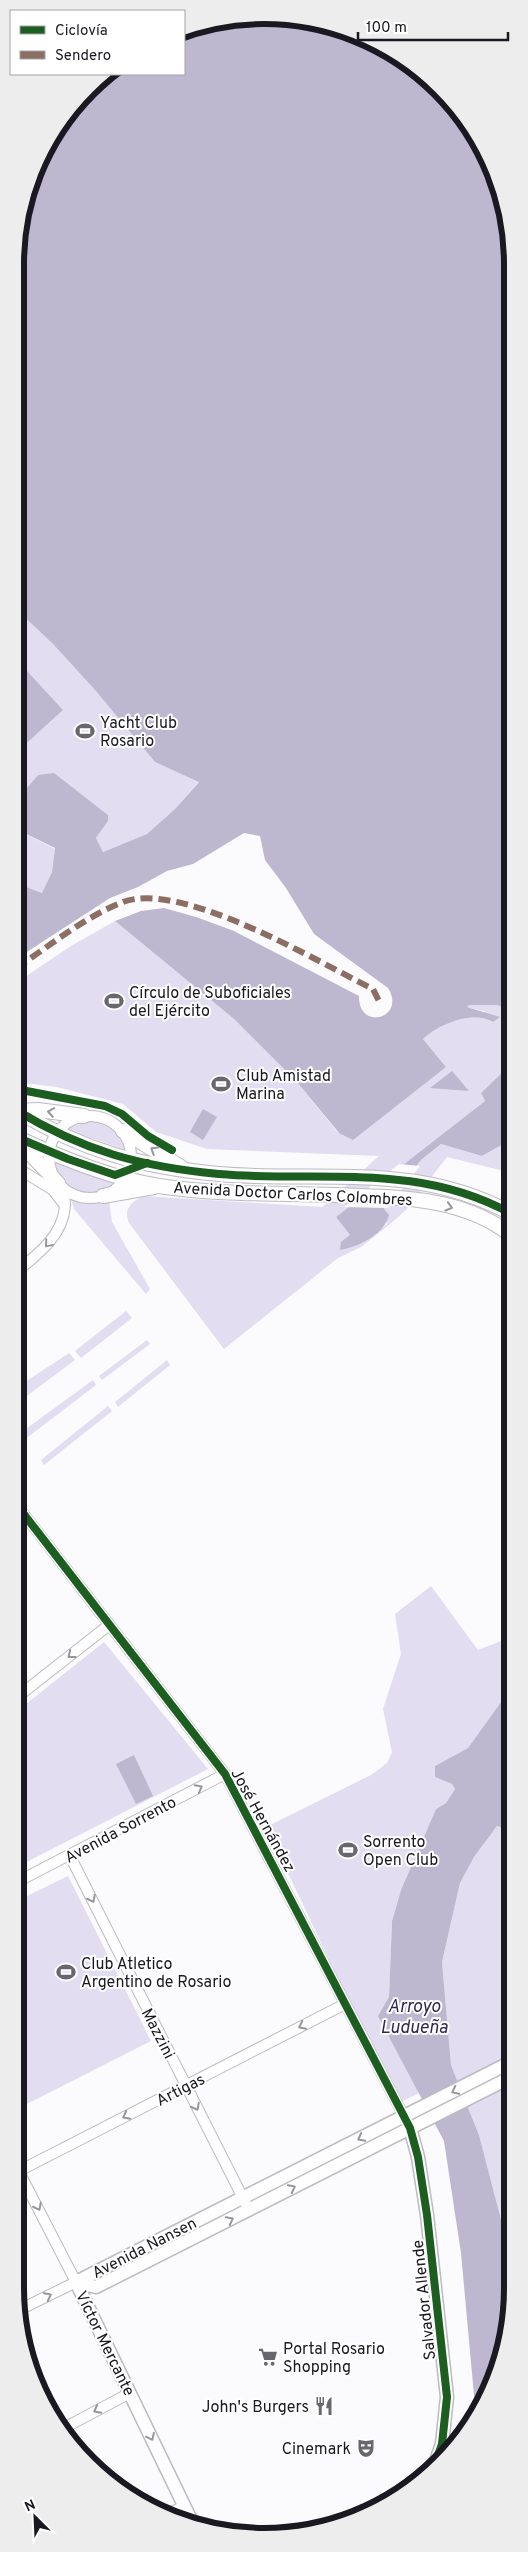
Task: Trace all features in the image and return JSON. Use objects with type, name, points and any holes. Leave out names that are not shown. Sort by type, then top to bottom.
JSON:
[{"type":"main road","points":[[24,1110],[84,1116]]},
{"type":"main road","name":"Avenida Doctor Carlos Colombres","points":[[24,1114],[56,1134],[93,1149],[132,1161],[221,1174],[356,1177],[418,1181],[469,1194],[504,1210]]},
{"type":"main road","points":[[123,1131],[186,1170]]},
{"type":"main road","name":"Avenida Doctor Carlos Colombres","points":[[24,1141],[49,1152],[126,1178],[158,1186],[232,1192],[401,1197],[430,1201],[452,1208],[483,1219],[504,1231]]},
{"type":"main road","points":[[24,1147],[61,1189]]},
{"type":"main road","points":[[103,1196],[158,1186]]},
{"type":"street","points":[[24,1171],[61,1189],[87,1198],[103,1196],[114,1191],[126,1178],[132,1161],[131,1150],[123,1131],[111,1121],[102,1117],[84,1116],[68,1122],[56,1134],[49,1152],[50,1168],[61,1189],[65,1206],[55,1236],[43,1250],[24,1265]]},
{"type":"street","name":"José Hernández","points":[[24,1515],[225,1774],[410,2128]]},
{"type":"street","points":[[24,1692],[109,1625]]},
{"type":"street","name":"Avenida Sorrento","points":[[24,1879],[225,1774]]},
{"type":"street","name":"Mazzini","points":[[70,1856],[249,2210]]},
{"type":"street","name":"Artigas","points":[[24,2165],[186,2086],[345,2004]]},
{"type":"street","name":"Avenida Nansen","points":[[76,2282],[504,2066]]},
{"type":"street","name":"Avenida Nansen","points":[[76,2282],[96,2288],[504,2081]]},
{"type":"street","name":"Salvador Allende","points":[[410,2128],[418,2157],[427,2215],[447,2397],[442,2444],[439,2453]]},
{"type":"street","name":"Víctor Mercante","points":[[24,2184],[76,2282],[189,2516]]},
{"type":"street","points":[[24,2308],[76,2282]]},
{"type":"street","points":[[68,2426],[130,2393]]},
{"type":"street","points":[[174,2511],[185,2506]]},
{"type":"shaded area","name":"Yacht Club Rosario","points":[[24,617],[53,644],[95,690],[155,762],[199,781],[175,809],[147,834],[103,852],[96,838],[108,821],[108,815],[54,774],[38,775],[24,791],[24,746],[63,710],[24,668]]},
{"type":"shaded area","points":[[24,833],[55,849],[52,872],[42,893],[24,886]]},
{"type":"shaded area","points":[[115,921],[234,1019],[297,1082],[338,1133],[446,1067],[423,1039],[430,1033],[447,1024],[466,1018],[476,1017],[493,1022],[484,1011],[467,1007],[469,1004],[504,1007],[504,1071],[481,1093],[485,1101],[336,1217],[350,1235],[348,1248],[371,1237],[387,1224],[384,1209],[421,1160],[441,1144],[482,1156],[504,1144],[504,1171],[447,1157],[406,1210],[390,1224],[361,1247],[338,1258],[224,1349],[129,1223],[127,1214],[132,1203],[144,1196],[322,1207],[379,1156],[207,1149],[156,1132],[123,1104],[57,1087],[24,1083],[24,978],[71,946]]},
{"type":"shaded area","points":[[96,1119],[116,1130],[127,1150],[66,1130],[78,1120]]},
{"type":"shaded area","points":[[52,1158],[119,1182],[109,1189],[98,1192],[78,1191],[62,1179],[56,1170]]},
{"type":"shaded area","points":[[71,1199],[94,1203],[109,1200],[112,1222],[150,1289],[146,1294],[74,1209]]},
{"type":"shaded area","points":[[126,1311],[132,1318],[81,1358],[75,1351]]},
{"type":"shaded area","points":[[147,1340],[150,1344],[102,1380],[99,1376]]},
{"type":"shaded area","points":[[69,1353],[75,1360],[24,1398],[24,1383]]},
{"type":"shaded area","points":[[167,1360],[170,1365],[118,1407],[115,1402]]},
{"type":"shaded area","points":[[93,1380],[96,1385],[24,1440],[24,1430]]},
{"type":"shaded area","points":[[108,1406],[112,1411],[44,1465],[41,1460]]},
{"type":"shaded area","name":"Sorrento Open Club","points":[[431,1586],[478,1650],[504,1640],[504,1698],[468,1748],[435,1766],[435,1777],[452,1784],[455,1789],[446,1803],[436,1809],[401,1890],[392,1920],[389,1997],[379,2016],[419,2093],[403,2101],[346,1995],[266,1827],[371,1775],[387,1763],[392,1752],[383,1709],[401,1654],[395,1614]]},
{"type":"shaded area","points":[[104,1642],[208,1769],[24,1863],[24,1706]]},
{"type":"shaded area","points":[[497,1826],[504,1828],[504,2231],[479,2135],[451,2065],[442,1962],[460,1883],[474,1857]]},
{"type":"shaded area","name":"Club Atletico Argentino de Rosario","points":[[68,1876],[151,2041],[24,2105],[24,1898]]},
{"type":"water","points":[[248,24],[280,24],[311,28],[356,42],[384,56],[410,73],[434,94],[464,131],[486,172],[500,217],[504,248],[504,1007],[496,1005],[469,1005],[467,1007],[500,1017],[493,1022],[476,1017],[456,1020],[430,1033],[423,1039],[446,1067],[353,1140],[339,1133],[297,1082],[234,1019],[115,921],[141,911],[164,908],[196,917],[234,931],[359,996],[361,1007],[366,1014],[380,1017],[387,1013],[391,1007],[392,998],[388,988],[314,934],[286,888],[265,860],[260,836],[244,833],[193,864],[167,871],[138,887],[110,898],[24,954],[24,886],[42,893],[52,872],[55,848],[24,833],[24,791],[38,775],[54,773],[108,815],[108,821],[96,838],[103,852],[147,834],[175,809],[199,782],[155,762],[95,690],[53,644],[24,617],[24,248],[32,202],[42,172],[56,144],[83,106],[116,75],[185,75],[185,38],[202,32]]},
{"type":"water","points":[[24,668],[63,710],[24,746]]},
{"type":"water","points":[[452,1071],[469,1091],[430,1088]]},
{"type":"water","points":[[504,1071],[504,1144],[482,1156],[441,1144],[421,1160],[384,1209],[389,1215],[382,1228],[362,1243],[340,1250],[341,1242],[350,1235],[336,1217],[485,1101],[481,1093]]},
{"type":"water","points":[[203,1109],[217,1117],[203,1140],[190,1132]]},
{"type":"water","name":"Arroyo Ludueña","points":[[504,1698],[504,1828],[497,1826],[474,1857],[460,1883],[442,1962],[451,2065],[479,2135],[504,2231],[504,2304],[500,2335],[486,2380],[475,2403],[461,2253],[444,2141],[378,2016],[389,1997],[392,1921],[401,1890],[436,1809],[446,1803],[455,1789],[452,1784],[435,1777],[435,1766],[468,1748]]},
{"type":"water","points":[[134,1755],[153,1796],[136,1804],[116,1764]]},
{"type":"pier","points":[[399,1164],[420,1166],[388,1208],[344,1207]]},
{"type":"marked path","points":[[24,962],[68,932],[109,908],[123,902],[148,898],[179,903],[214,913],[250,927],[373,989],[380,1003]]},
{"type":"cycle path","points":[[24,1091],[105,1106],[122,1114],[148,1136],[172,1150]]},
{"type":"cycle path","points":[[24,1114],[89,1146],[114,1155],[164,1167],[219,1174],[368,1177],[404,1180],[476,1197],[504,1210]]},
{"type":"cycle path","points":[[24,1140],[68,1159],[115,1175],[147,1163]]},
{"type":"cycle path","points":[[24,1514],[225,1774],[410,2128],[418,2157],[427,2215],[447,2397],[442,2444],[439,2453]]},
{"type":"place","name":"Yacht Club Rosario","points":[[85,731]]},
{"type":"place","name":"Círculo de Suboficiales del Ejército","points":[[114,1001]]},
{"type":"place","name":"Club Amistad Marina","points":[[221,1084]]},
{"type":"place","name":"Sorrento Open Club","points":[[348,1850]]},
{"type":"place","name":"Club Atletico Argentino de Rosario","points":[[66,1972]]},
{"type":"place","name":"Portal Rosario Shopping","points":[[268,2357]]},
{"type":"place","name":"John's Burgers","points":[[324,2406]]},
{"type":"place","name":"Cinemark","points":[[366,2448]]}]
